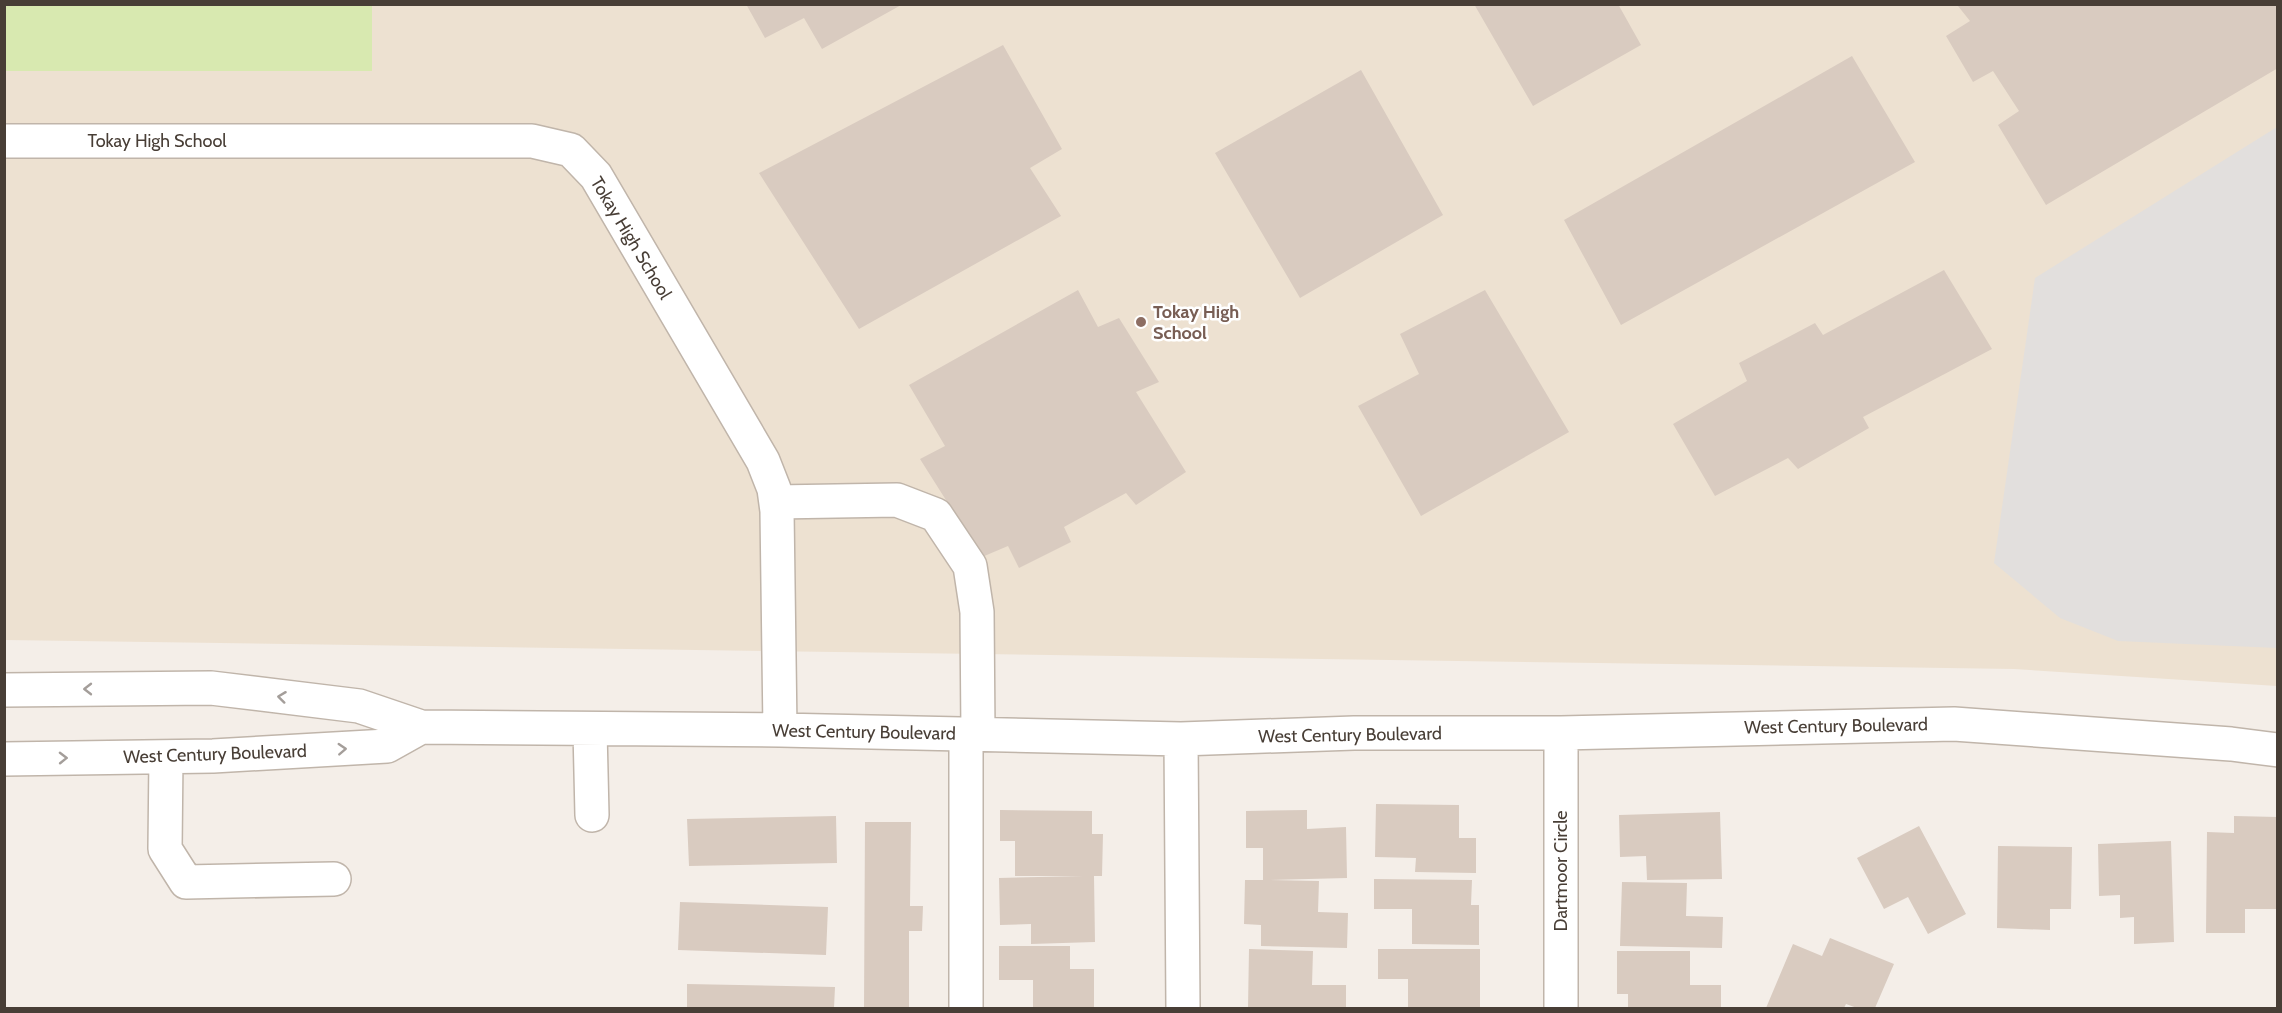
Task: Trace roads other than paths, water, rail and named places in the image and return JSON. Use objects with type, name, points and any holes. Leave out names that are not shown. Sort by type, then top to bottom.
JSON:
[{"type":"street","name":"Tokay High School","points":[[4,141],[532,141],[572,150],[596,176],[763,461],[774,489],[780,730]]},
{"type":"street","points":[[776,502],[897,500],[936,515],[970,566],[977,612],[966,1008]]},
{"type":"street","name":"West Century Boulevard","points":[[4,690],[212,688],[359,706],[421,727],[780,730],[1181,739],[1954,724],[2232,744],[2277,750]]},
{"type":"street","name":"West Century Boulevard","points":[[4,759],[213,756],[387,746],[421,727]]},
{"type":"street","points":[[590,730],[592,815]]},
{"type":"street","name":"Dartmoor Circle","points":[[1561,733],[1561,1008]]},
{"type":"street","points":[[1181,739],[1183,1008]]},
{"type":"street","points":[[166,757],[165,849],[186,882],[334,879]]},
{"type":"place","name":"Tokay High School","points":[[1141,322]]}]
